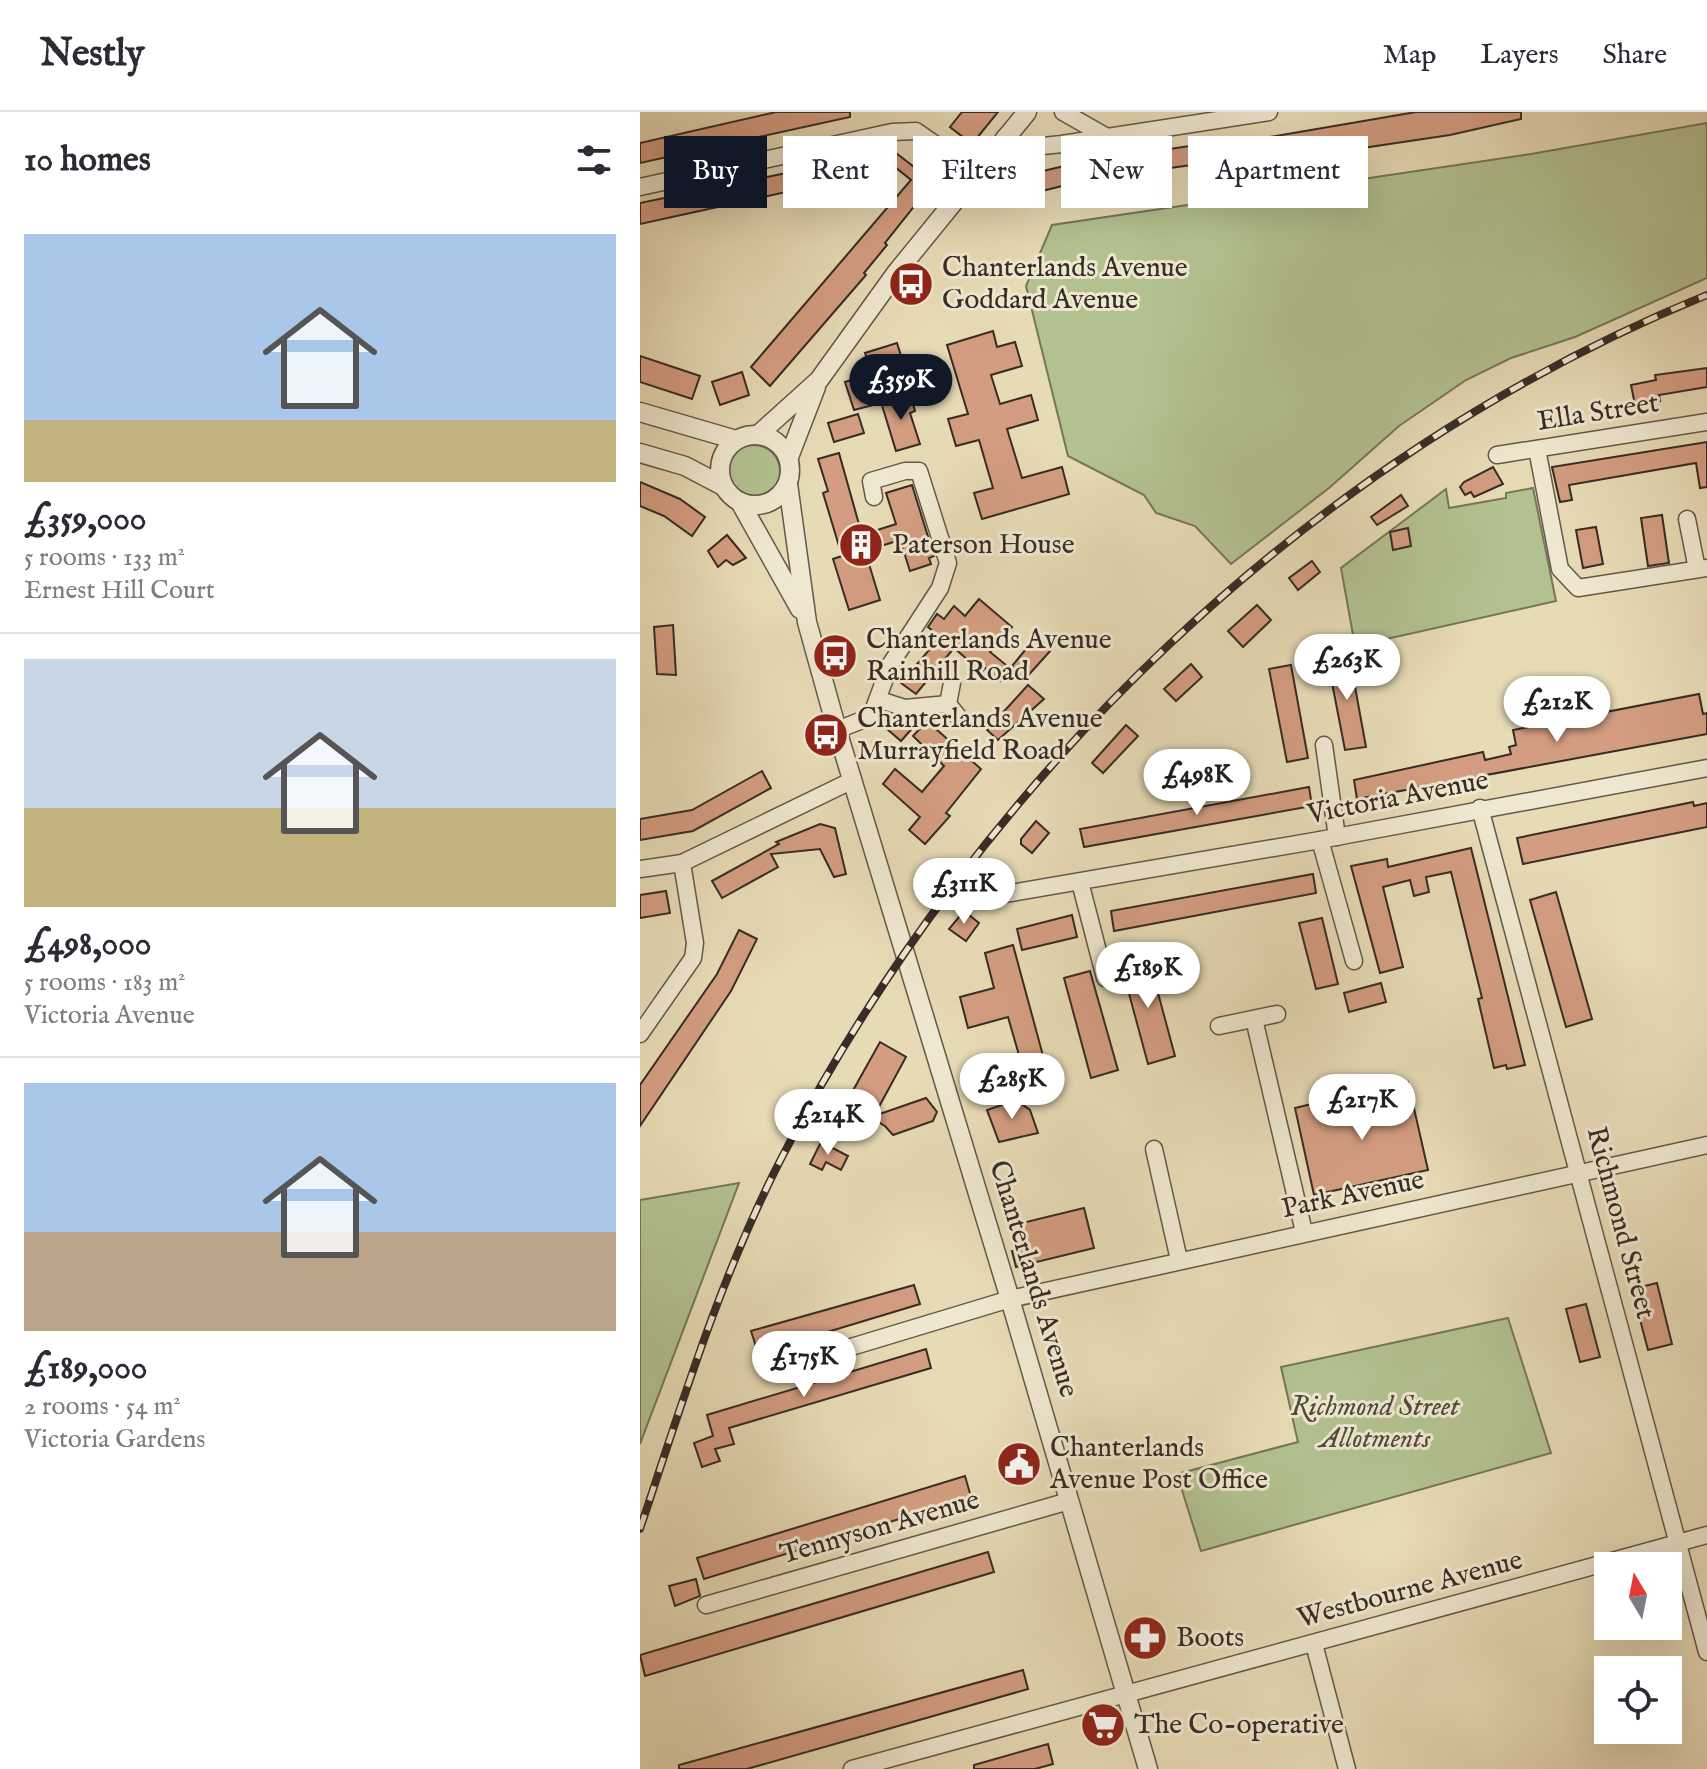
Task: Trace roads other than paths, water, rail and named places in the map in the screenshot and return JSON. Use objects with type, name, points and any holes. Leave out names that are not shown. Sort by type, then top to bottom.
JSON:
[{"type":"street","points":[[1006,136],[1027,112]]},
{"type":"street","points":[[1063,112],[1105,136]]},
{"type":"street","points":[[1113,136],[1269,112]]},
{"type":"street","points":[[640,187],[892,132],[916,131],[923,136]]},
{"type":"street","points":[[640,412],[736,440],[758,435],[819,380],[896,273],[949,208]]},
{"type":"street","points":[[640,453],[685,466],[723,486],[740,502],[757,505],[778,497],[788,484],[789,457],[819,380]]},
{"type":"street","name":"Ella Street","points":[[1497,455],[1707,422]]},
{"type":"street","points":[[758,435],[777,442],[789,457]]},
{"type":"street","points":[[723,486],[720,471],[724,453],[736,440]]},
{"type":"street","points":[[1537,449],[1560,569],[1578,588],[1702,568],[1687,519]]},
{"type":"street","points":[[837,730],[865,719],[880,700],[890,665],[940,588],[948,563],[919,471],[905,471],[871,481],[874,497]]},
{"type":"street","name":"Chanterlands Avenue","points":[[788,484],[807,622],[837,730],[1010,1299],[1148,1769]]},
{"type":"street","name":"Chanterlands Avenue","points":[[740,502],[807,622]]},
{"type":"street","points":[[952,683],[948,704],[960,719]]},
{"type":"street","points":[[880,700],[905,708],[948,704]]},
{"type":"street","points":[[1324,745],[1329,839],[1354,961]]},
{"type":"street","name":"Victoria Avenue","points":[[1005,894],[1329,839],[1480,808],[1707,768]]},
{"type":"street","points":[[640,869],[682,863],[853,780]]},
{"type":"street","name":"Richmond Street","points":[[1480,808],[1707,1652]]},
{"type":"street","points":[[640,1034],[693,958],[694,927],[682,863]]},
{"type":"street","points":[[1080,882],[1105,978]]},
{"type":"street","points":[[1219,1026],[1277,1014]]},
{"type":"street","points":[[1254,1019],[1304,1232]]},
{"type":"street","name":"Park Avenue","points":[[785,1367],[1010,1299],[1707,1145]]},
{"type":"street","points":[[1154,1149],[1179,1260]]},
{"type":"street","name":"Tennyson Avenue","points":[[706,1605],[1069,1501]]},
{"type":"street","name":"Westbourne Avenue","points":[[852,1769],[1707,1535]]},
{"type":"street","points":[[1314,1644],[1347,1769]]},
{"type":"railway","points":[[640,1529],[721,1293],[782,1157],[862,1018],[953,885],[1056,761],[1169,645],[1292,539],[1423,444],[1561,363],[1707,295]]},
{"type":"place","name":"Chanterlands Avenue Goddard Avenue","points":[[911,284]]},
{"type":"place","name":"Paterson House","points":[[861,545]]},
{"type":"place","name":"Chanterlands Avenue Rainhill Road","points":[[835,656]]},
{"type":"place","name":"Chanterlands Avenue Murrayfield Road","points":[[826,735]]},
{"type":"place","name":"Chanterlands Avenue Post Office","points":[[1019,1464]]},
{"type":"place","name":"Boots","points":[[1145,1638]]},
{"type":"place","name":"The Co-operative","points":[[1103,1725]]},
{"type":"park label","name":"Richmond Street Allotments","points":[[1375,1423]]}]
